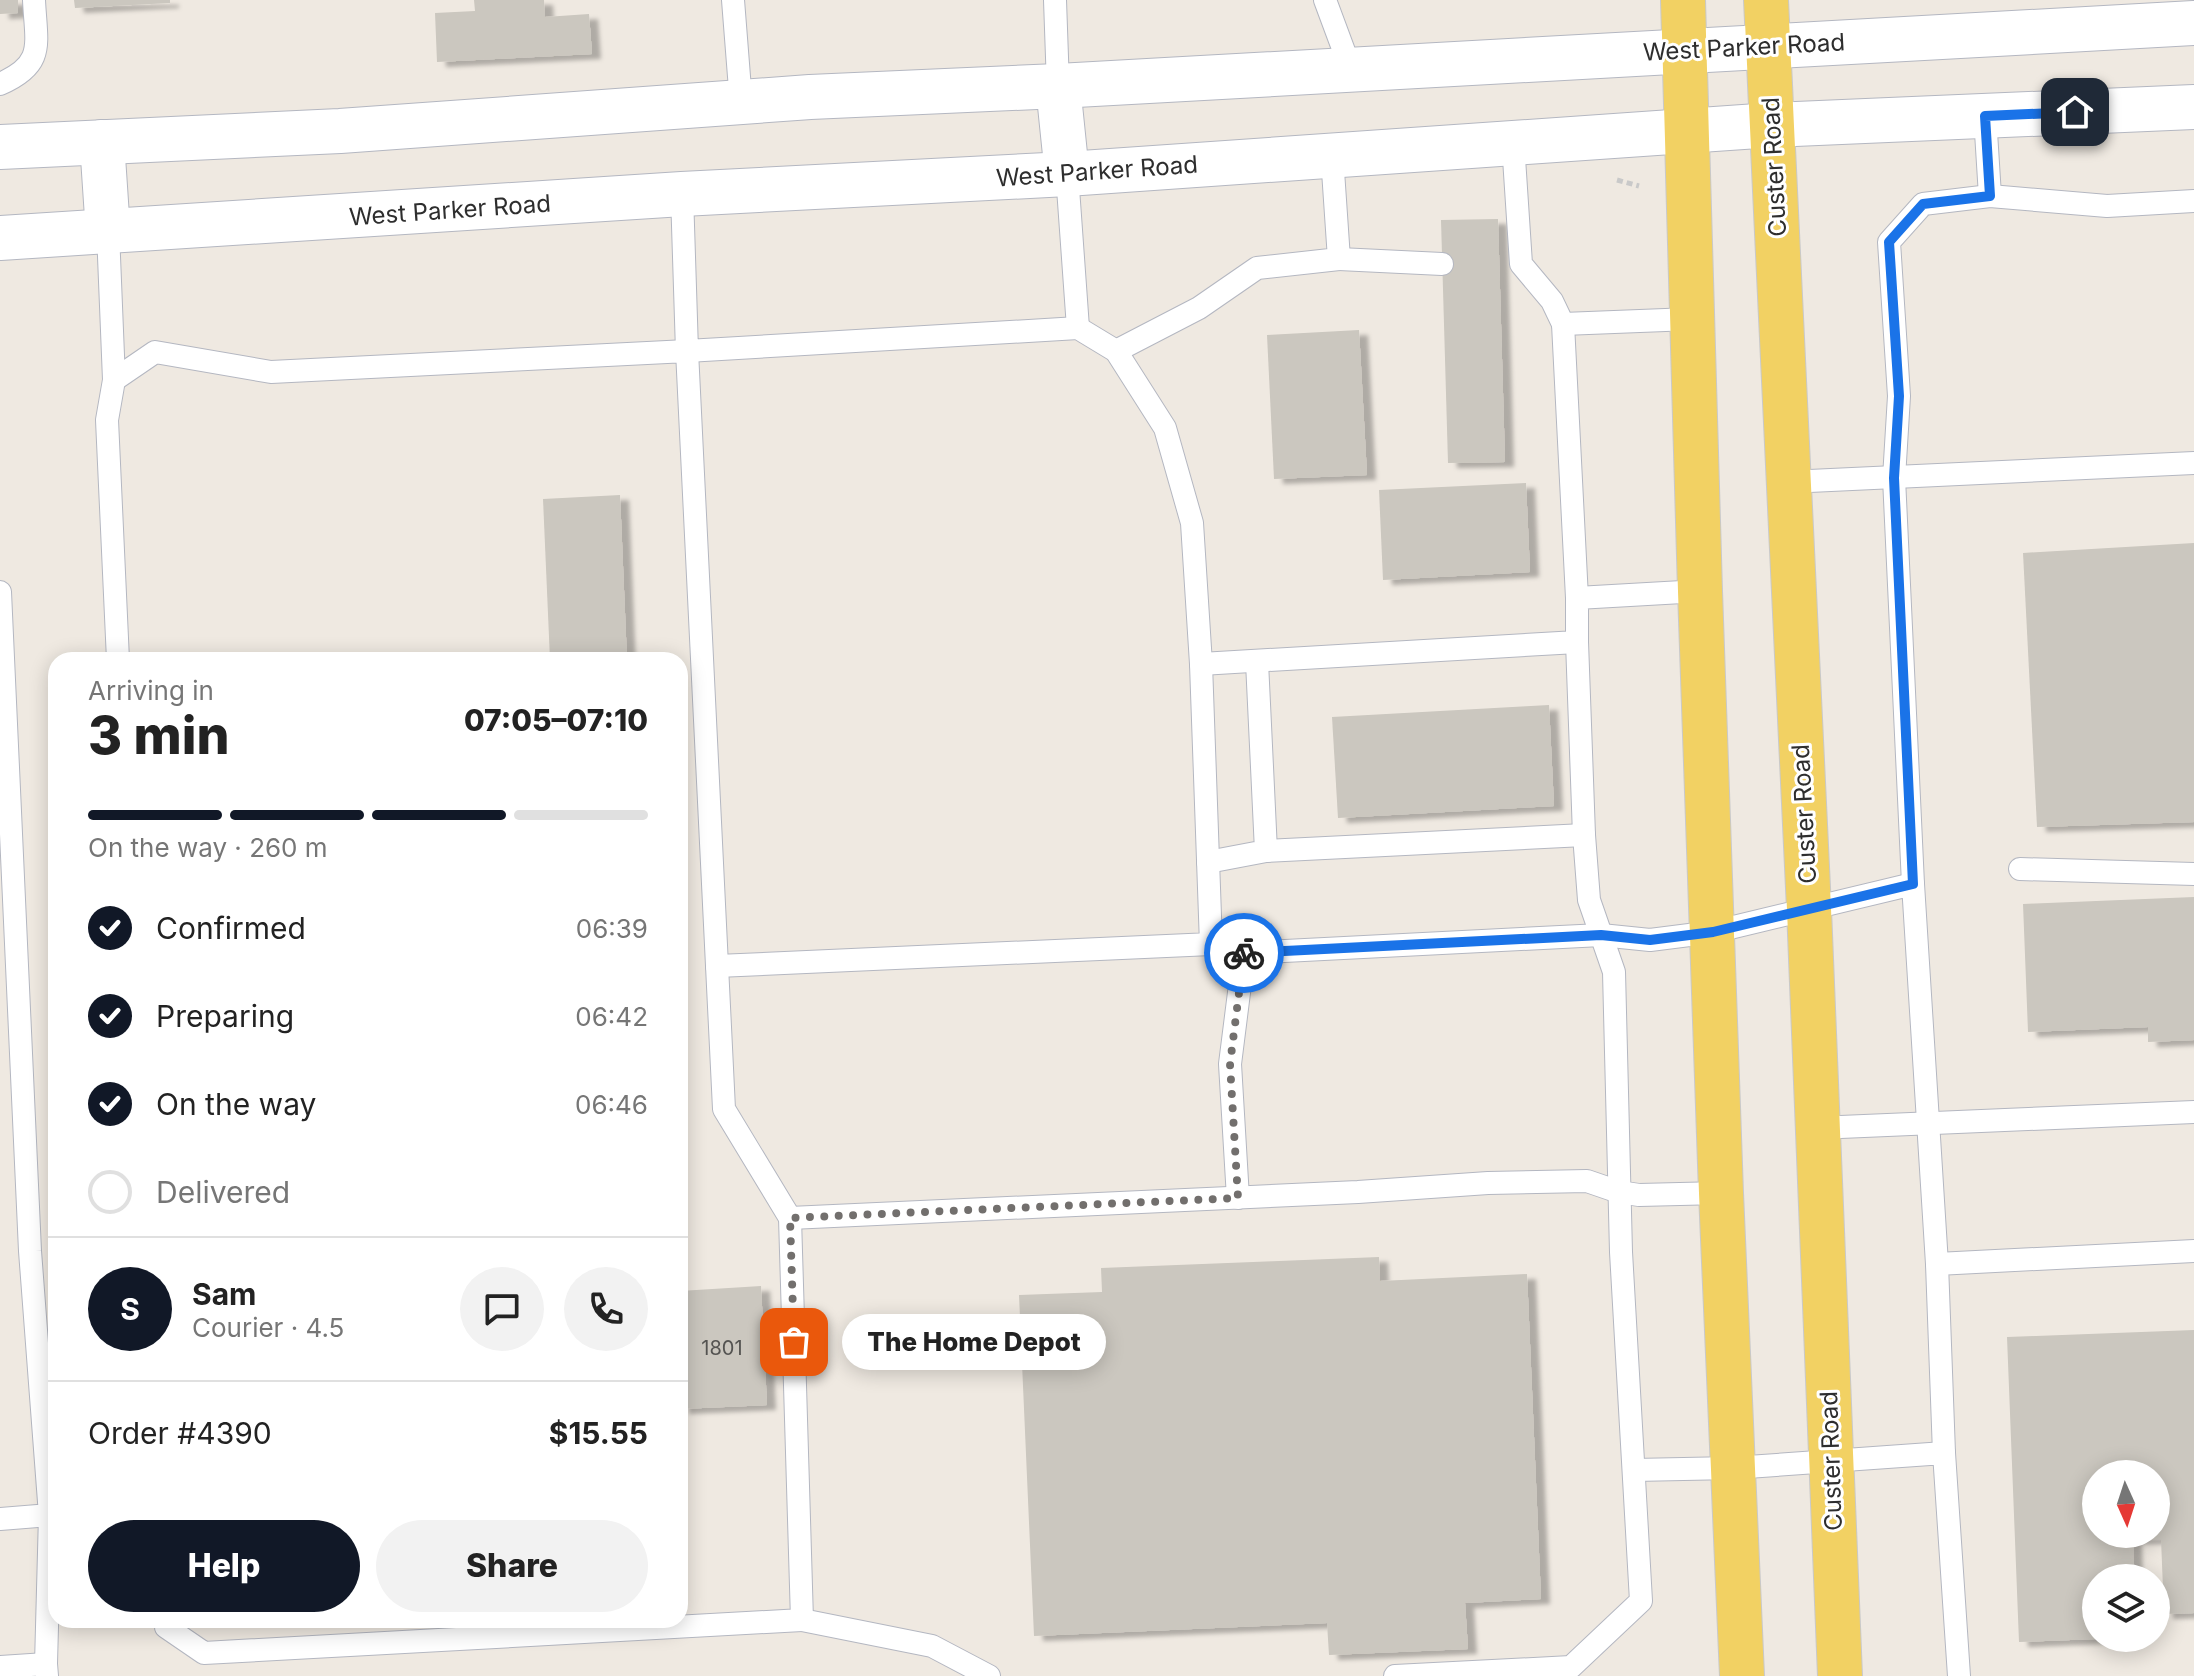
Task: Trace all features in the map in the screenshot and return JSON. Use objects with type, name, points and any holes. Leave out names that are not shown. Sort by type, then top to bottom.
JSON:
[{"type":"main road","points":[[1683,0],[1721,1193],[1742,1676]]},
{"type":"main road","name":"Custer Road","points":[[1766,0],[1809,909],[1840,1676]]},
{"type":"main road","name":"West Parker Road","points":[[0,147],[340,131],[741,102],[2194,23]]},
{"type":"main road","points":[[1058,86],[1067,174]]},
{"type":"main road","name":"West Parker Road","points":[[0,238],[682,194],[1067,174],[1772,125],[2194,107]]},
{"type":"main road","points":[[102,142],[108,232]]},
{"type":"lane","points":[[0,84],[20,75],[33,62],[36,36],[34,0]]},
{"type":"lane","points":[[733,0],[741,102]]},
{"type":"lane","points":[[1055,0],[1058,86]]},
{"type":"lane","points":[[1325,0],[1351,70]]},
{"type":"lane","points":[[1985,116],[1990,196]]},
{"type":"lane","points":[[1395,1676],[1571,1667],[1641,1601],[1619,1192],[1614,972],[1589,900],[1563,324],[1552,301],[1510,264],[1513,143]]},
{"type":"lane","points":[[1332,156],[1339,259]]},
{"type":"lane","points":[[1067,174],[1078,328]]},
{"type":"lane","points":[[682,194],[724,1109],[790,1218],[802,1620]]},
{"type":"lane","points":[[1959,1676],[1913,884],[1894,478],[1899,396],[1889,242],[1923,204],[1990,196],[2107,206],[2194,201]]},
{"type":"lane","points":[[108,232],[114,380],[107,420],[118,652]]},
{"type":"lane","points":[[1116,351],[1199,308],[1257,268],[1339,259],[1442,264]]},
{"type":"lane","points":[[1563,324],[1691,319]]},
{"type":"lane","points":[[114,380],[155,352],[271,372],[1078,328],[1116,351],[1165,428],[1192,523],[1201,664],[1211,944]]},
{"type":"lane","points":[[1788,482],[2194,463]]},
{"type":"lane","points":[[1577,598],[1700,591]]},
{"type":"lane","points":[[0,592],[7,888],[48,1489]]},
{"type":"lane","points":[[1201,664],[1577,642]]},
{"type":"lane","points":[[1257,662],[1266,851]]},
{"type":"lane","points":[[1208,862],[1266,851],[1584,835]]},
{"type":"lane","points":[[2020,869],[2194,874]]},
{"type":"lane","points":[[717,966],[1211,944],[1244,953],[1601,935],[1650,940],[1713,932],[1913,884]]},
{"type":"lane","points":[[1238,1198],[1230,1064],[1244,953]]},
{"type":"lane","points":[[1817,1128],[2194,1112]]},
{"type":"lane","points":[[790,1218],[1238,1198],[1488,1183],[1587,1181],[1639,1195],[1721,1193]]},
{"type":"lane","points":[[1937,1264],[2194,1251]]},
{"type":"lane","points":[[1634,1470],[1733,1468],[1944,1453]]},
{"type":"lane","points":[[0,1519],[48,1515]]},
{"type":"lane","points":[[0,1667],[46,1670],[48,1592]]},
{"type":"lane","points":[[688,1626],[802,1620],[932,1646],[989,1676]]},
{"type":"lane","points":[[167,1628],[204,1653],[657,1628]]},
{"type":"building","points":[[0,0],[18,0],[18,13],[0,14]]},
{"type":"building","points":[[74,0],[170,0],[170,3],[75,8]]},
{"type":"building","points":[[474,0],[544,0],[545,17],[589,14],[592,54],[437,62],[435,13],[475,11]]},
{"type":"building","points":[[1498,219],[1505,462],[1448,463],[1441,220]]},
{"type":"building","points":[[1359,330],[1367,475],[1274,479],[1267,335]]},
{"type":"building","points":[[1526,483],[1530,572],[1383,580],[1379,490]]},
{"type":"building","points":[[620,495],[627,652],[550,652],[543,499]]},
{"type":"building","points":[[2194,543],[2194,822],[2037,827],[2023,553]]},
{"type":"building","points":[[1549,705],[1554,806],[1338,818],[1332,717]]},
{"type":"building","points":[[2194,897],[2194,1040],[2148,1042],[2148,1027],[2028,1032],[2023,904]]},
{"type":"building","points":[[1379,1257],[1380,1281],[1527,1274],[1541,1599],[1465,1603],[1468,1649],[1329,1655],[1327,1623],[1034,1636],[1019,1295],[1102,1292],[1101,1268]]},
{"type":"building","points":[[761,1286],[767,1405],[688,1409],[688,1291]]},
{"type":"building","points":[[2194,1330],[2194,1613],[2170,1614],[2170,1564],[2162,1564],[2161,1548],[2170,1548],[2170,1460],[2082,1460],[2082,1548],[2133,1548],[2134,1564],[2082,1564],[2082,1640],[2019,1642],[2007,1337]]},
{"type":"way so far","points":[[794,1342],[790,1218],[1238,1198],[1230,1064],[1244,953]]},
{"type":"place","name":"The Home Depot","points":[[794,1342]]},
{"type":"route","points":[[1244,953],[1601,935],[1650,940],[1713,932],[1913,884],[1894,478],[1899,396],[1889,242],[1923,204],[1990,196],[1985,116],[2075,112]]}]
